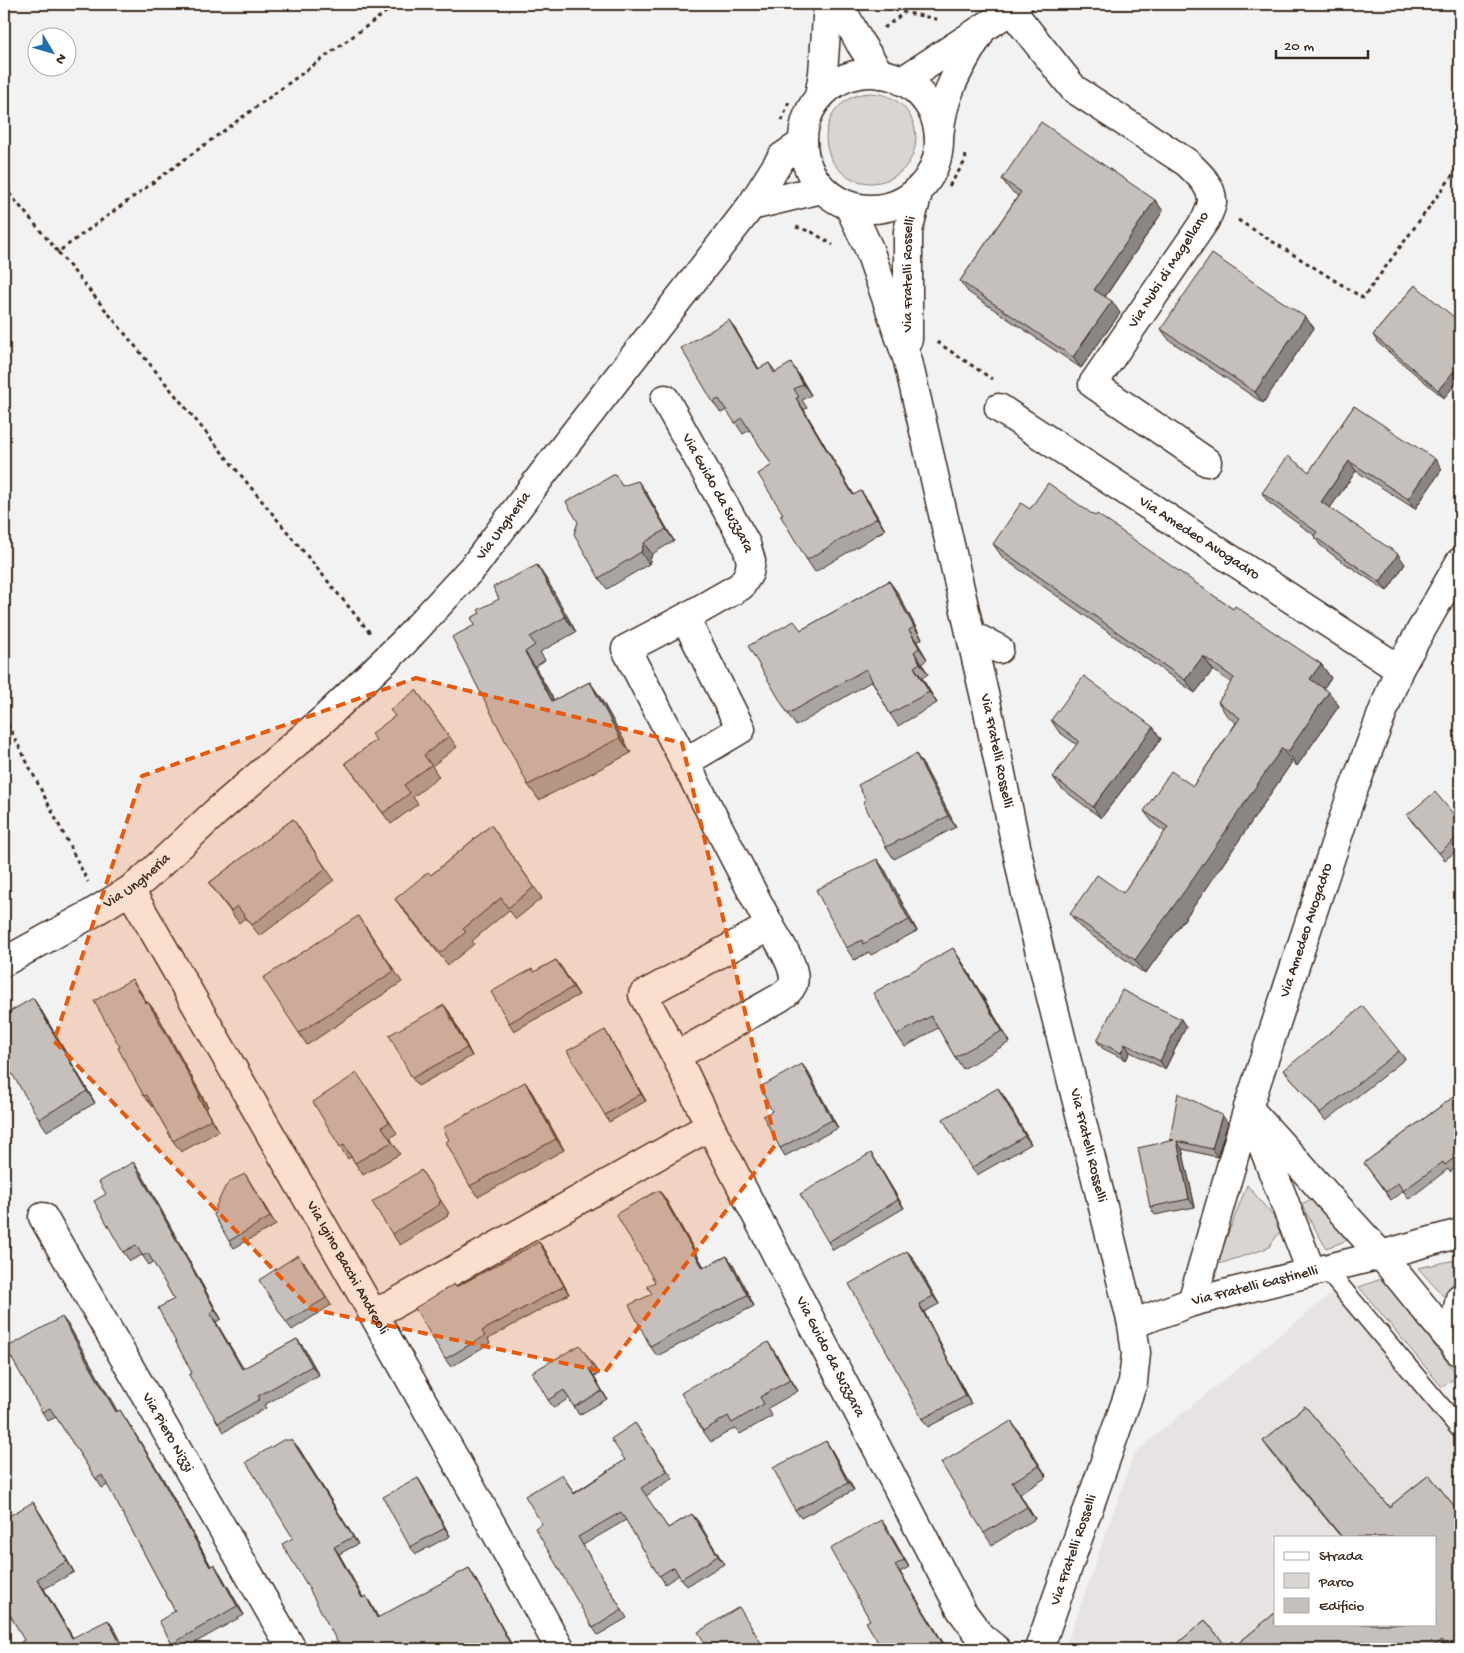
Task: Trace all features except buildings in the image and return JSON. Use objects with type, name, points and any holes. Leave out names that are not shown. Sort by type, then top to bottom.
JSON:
[{"type":"street","name":"Via Fratelli Rosselli","points":[[819,97],[823,74],[828,4]]},
{"type":"street","name":"Via Fratelli Rosselli","points":[[839,4],[860,43],[891,77],[917,91],[928,104],[935,120],[939,137],[937,156],[930,174],[919,189],[904,201],[886,208],[868,209],[849,206],[835,199],[822,188],[812,175],[806,160],[803,143],[810,111],[819,97],[840,80],[860,74],[891,77]]},
{"type":"street","name":"Via Nubi di Magellano","points":[[891,77],[984,27],[1014,7],[1074,90],[1186,162],[1200,175],[1210,190],[1212,203],[1206,219],[1093,384],[1207,462]]},
{"type":"street","name":"Via Nubi di Magellano","points":[[939,137],[941,114],[957,70],[984,27]]},
{"type":"street","name":"Via Ungheria","points":[[4,962],[47,936],[89,915],[143,880],[216,812],[324,719],[389,656],[475,565],[548,467],[751,206],[782,157],[803,143]]},
{"type":"street","points":[[751,206],[822,188]]},
{"type":"street","name":"Via Fratelli Rosselli","points":[[908,360],[908,231],[919,189]]},
{"type":"street","name":"Via Fratelli Rosselli","points":[[849,206],[866,242],[908,360],[971,635],[1028,904],[1132,1324],[1136,1353],[1133,1382],[1039,1649]]},
{"type":"street","name":"Via Guido da Suzzara","points":[[665,399],[746,544],[751,561],[749,573],[741,586],[626,649],[792,967],[794,978],[788,992],[779,998],[676,1056]]},
{"type":"street","name":"Via Amedeo Avogadro","points":[[999,408],[1399,669]]},
{"type":"street","name":"Via Amedeo Avogadro","points":[[1192,1302],[1248,1108],[1351,796],[1399,669],[1460,562]]},
{"type":"street","points":[[684,763],[741,730],[685,618]]},
{"type":"street","points":[[971,635],[999,649]]},
{"type":"street","name":"Via Ungheria","points":[[47,936],[96,897],[216,812]]},
{"type":"street","name":"Via Igino Bacchi Andreoli","points":[[130,890],[373,1312],[560,1649]]},
{"type":"street","name":"Via Guido da Suzzara","points":[[770,926],[643,995],[961,1610],[980,1637],[996,1649]]},
{"type":"street","points":[[1248,1108],[1381,1255],[1459,1351]]},
{"type":"street","points":[[1248,1108],[1318,1270]]},
{"type":"street","points":[[373,1312],[390,1306],[710,1126]]},
{"type":"street","name":"Via Piero Nizzi","points":[[43,1217],[292,1649]]},
{"type":"street","name":"Via Fratelli Gastinelli","points":[[1132,1324],[1192,1302],[1381,1255],[1460,1233]]},
{"type":"street","points":[[1459,1351],[1455,1324],[1460,1298]]},
{"type":"lane","points":[[1318,1270],[1460,1429]]},
{"type":"path","points":[[58,252],[397,4]]},
{"type":"path","points":[[1212,203],[1363,298],[1460,165]]},
{"type":"path","points":[[4,187],[389,656]]},
{"type":"path","points":[[4,198],[9,194]]},
{"type":"path","points":[[4,718],[96,897]]},
{"type":"highlighted area","points":[[416,678],[682,743],[776,1144],[605,1372],[311,1309],[54,1041],[142,776]]},
{"type":"shaded area","points":[[1341,1286],[1460,1429],[1460,1649],[1065,1649],[1134,1454]]},
{"type":"green space","points":[[871,93],[888,96],[903,106],[913,121],[916,138],[913,155],[903,170],[888,180],[871,183],[854,180],[839,170],[829,155],[826,138],[829,121],[839,106],[854,96]]},
{"type":"green space","points":[[1247,1185],[1283,1228],[1268,1248],[1216,1265]]},
{"type":"green space","points":[[1314,1198],[1348,1240],[1326,1248],[1301,1204]]},
{"type":"green space","points":[[1460,1259],[1460,1266],[1446,1299],[1418,1268]]},
{"type":"green space","points":[[1384,1278],[1458,1376],[1442,1387],[1359,1287]]}]
